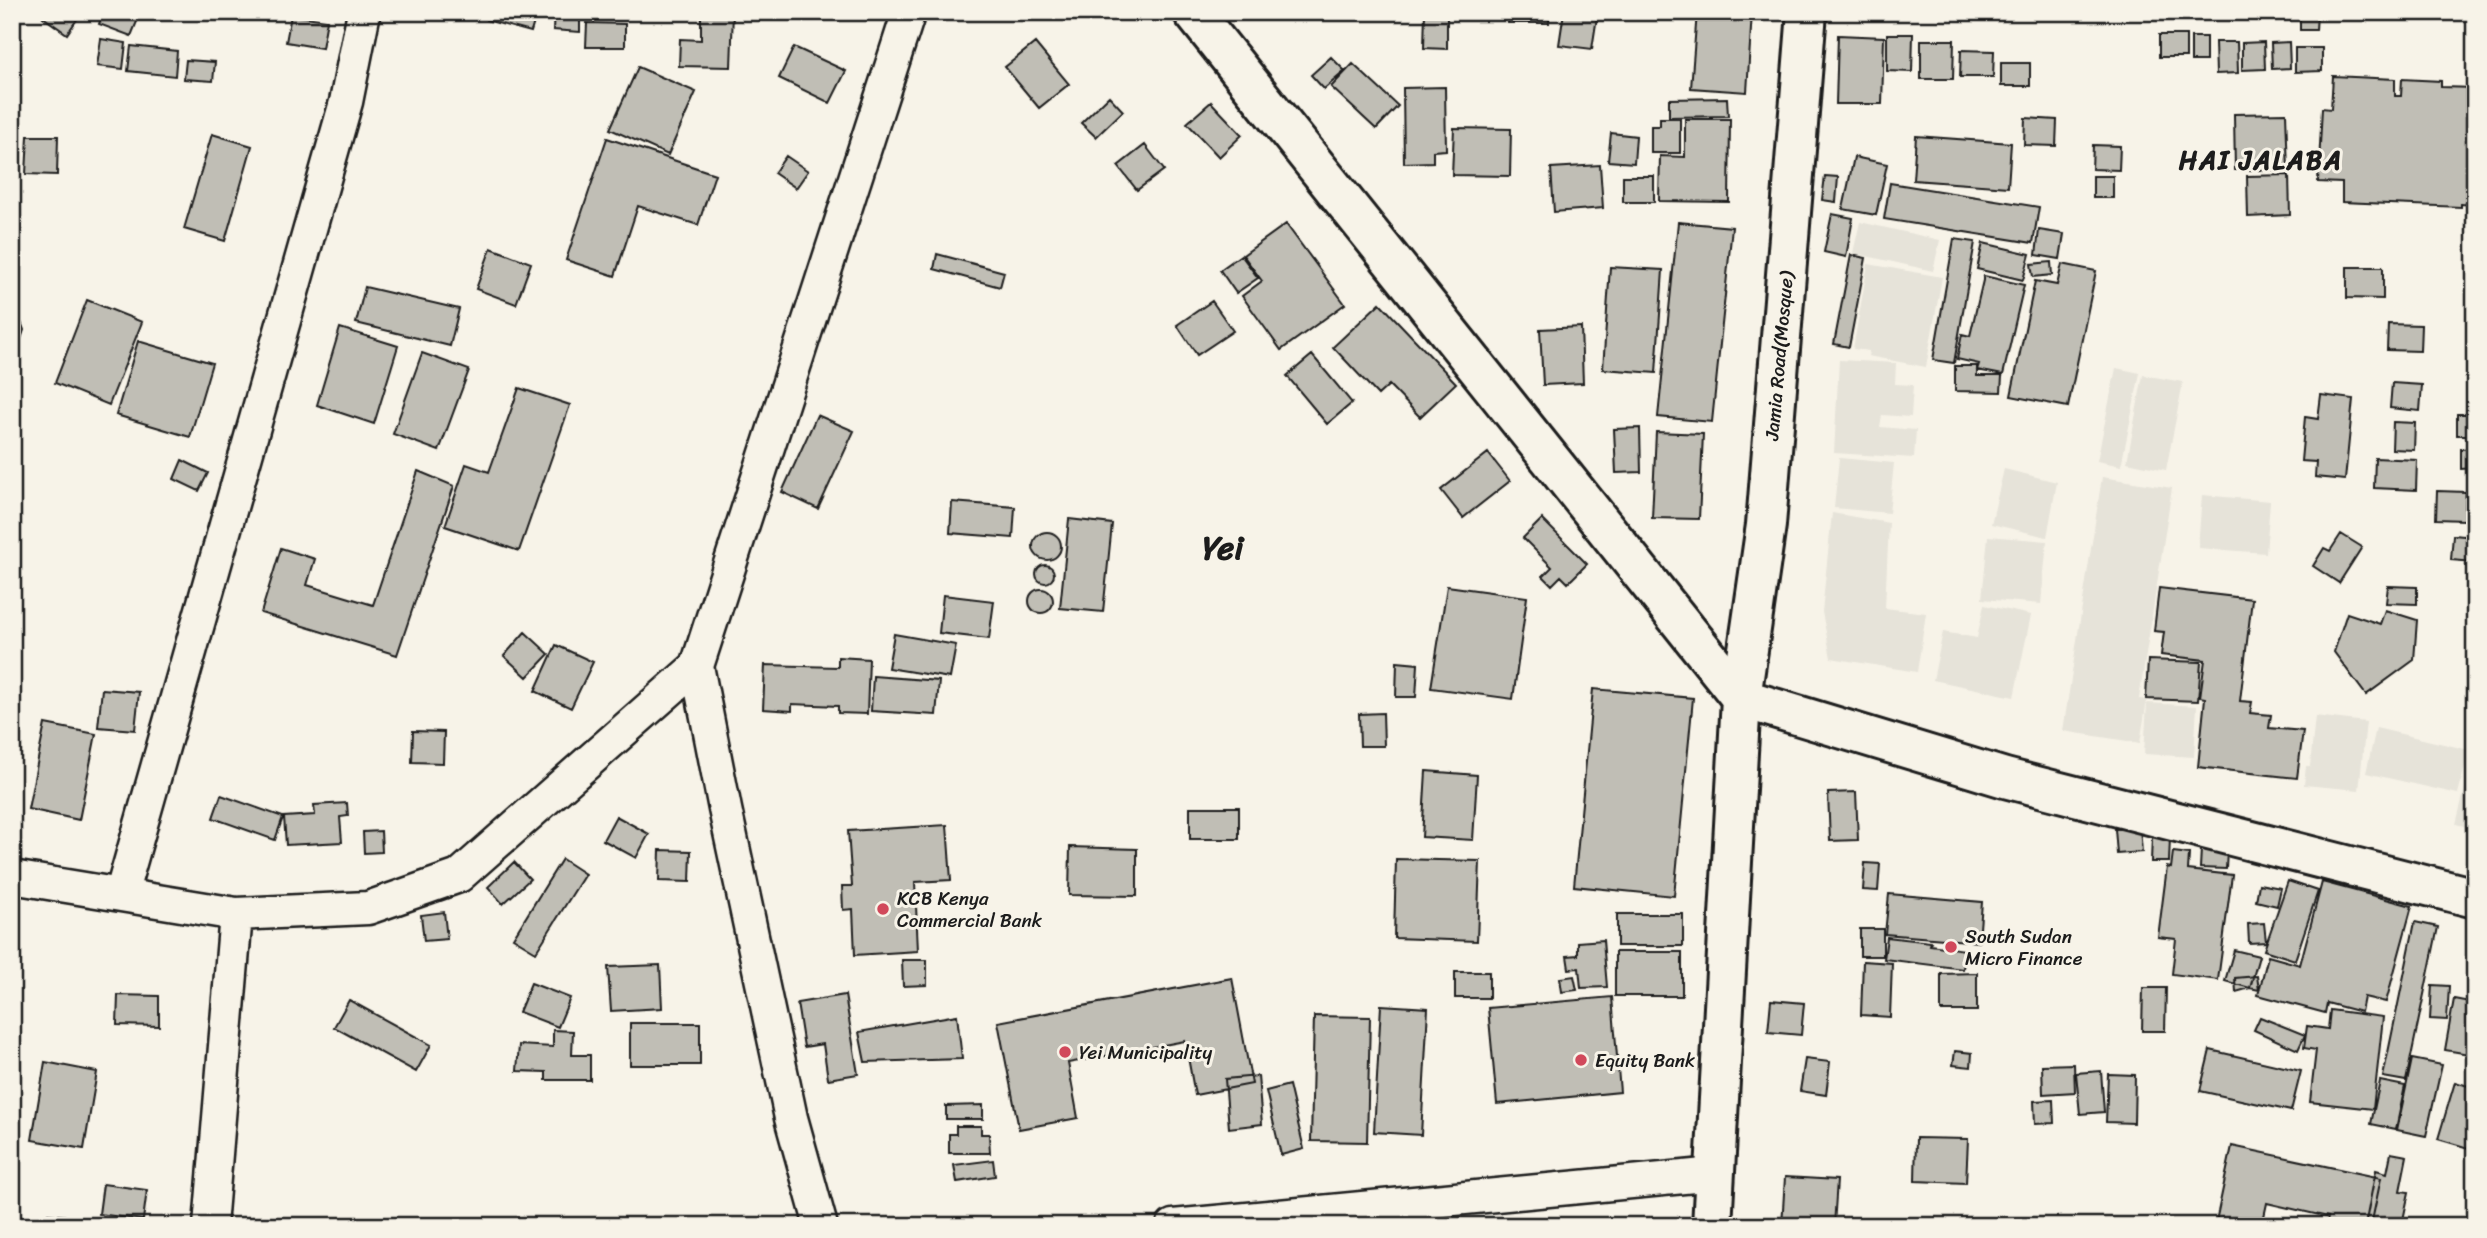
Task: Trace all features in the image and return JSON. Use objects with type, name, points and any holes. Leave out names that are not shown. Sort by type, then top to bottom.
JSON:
[{"type":"street","points":[[121,895],[342,115],[364,12]]},
{"type":"street","points":[[821,1226],[791,1118],[724,809],[697,666],[909,12]]},
{"type":"street","points":[[1193,12],[1741,698],[2005,778],[2475,898]]},
{"type":"street","name":"Jamia Road(Mosque)","points":[[1712,1226],[1741,698],[1766,525],[1807,12]]},
{"type":"street","points":[[12,877],[236,914],[368,908],[460,876],[697,666]]},
{"type":"street","points":[[210,1226],[236,914]]},
{"type":"street","points":[[1174,1226],[1715,1174]]},
{"type":"shaded area","points":[[1860,222],[1940,240],[1933,271],[1853,253]]},
{"type":"shaded area","points":[[1868,264],[1942,277],[1926,367],[1868,356],[1869,351],[1853,349]]},
{"type":"shaded area","points":[[1839,360],[1896,363],[1895,384],[1913,385],[1911,417],[1882,415],[1880,427],[1916,430],[1914,458],[1834,453]]},
{"type":"shaded area","points":[[2116,368],[2140,373],[2121,466],[2097,461]]},
{"type":"shaded area","points":[[2143,375],[2183,382],[2166,470],[2127,462]]},
{"type":"shaded area","points":[[1839,458],[1894,463],[1889,513],[1834,508]]},
{"type":"shaded area","points":[[2004,469],[2057,482],[2047,537],[1991,524]]},
{"type":"shaded area","points":[[2102,477],[2172,488],[2139,699],[2147,700],[2140,743],[2063,731]]},
{"type":"shaded area","points":[[2202,495],[2270,501],[2266,553],[2198,548]]},
{"type":"shaded area","points":[[1832,513],[1889,523],[1885,608],[1926,613],[1917,672],[1831,658],[1822,612]]},
{"type":"shaded area","points":[[1988,536],[2047,541],[2041,604],[1982,599]]},
{"type":"shaded area","points":[[1984,605],[2031,615],[2014,697],[1933,680],[1943,632],[1977,638]]},
{"type":"shaded area","points":[[2147,703],[2197,706],[2194,757],[2144,754]]},
{"type":"shaded area","points":[[2315,716],[2366,722],[2359,790],[2304,785],[2306,766],[2310,766]]},
{"type":"shaded area","points":[[2376,728],[2469,750],[2458,794],[2366,773]]},
{"type":"shaded area","points":[[2475,756],[2475,829],[2456,824]]},
{"type":"building","points":[[47,12],[82,12],[67,34],[43,17]]},
{"type":"building","points":[[103,12],[141,12],[131,36],[99,24]]},
{"type":"building","points":[[488,12],[537,12],[531,32],[486,20]]},
{"type":"building","points":[[554,12],[615,12],[614,17],[580,16],[580,32],[553,30]]},
{"type":"building","points":[[701,12],[733,12],[731,67],[679,66],[680,39],[701,40]]},
{"type":"building","points":[[1425,12],[1447,12],[1447,49],[1424,48]]},
{"type":"building","points":[[1508,12],[1549,12],[1549,23],[1508,23]]},
{"type":"building","points":[[1564,12],[1597,17],[1592,49],[1559,45]]},
{"type":"building","points":[[1697,12],[1752,12],[1747,92],[1691,88]]},
{"type":"building","points":[[2300,13],[2317,13],[2316,30],[2300,30]]},
{"type":"building","points":[[291,15],[327,20],[322,48],[286,42]]},
{"type":"building","points":[[587,23],[625,24],[625,47],[586,47]]},
{"type":"building","points":[[1887,34],[1913,34],[1912,72],[1887,71]]},
{"type":"building","points":[[1838,35],[1884,37],[1882,104],[1836,104]]},
{"type":"building","points":[[2159,35],[2186,35],[2186,57],[2159,57]]},
{"type":"building","points":[[2191,37],[2206,37],[2206,61],[2191,61]]},
{"type":"building","points":[[101,39],[126,43],[123,69],[97,66]]},
{"type":"building","points":[[1921,40],[1954,40],[1953,79],[1921,79]]},
{"type":"building","points":[[2215,42],[2237,42],[2238,73],[2216,74]]},
{"type":"building","points":[[2264,42],[2265,69],[2242,70],[2242,43]]},
{"type":"building","points":[[2289,42],[2290,68],[2272,69],[2271,43]]},
{"type":"building","points":[[1035,43],[1069,84],[1039,108],[1005,67]]},
{"type":"building","points":[[131,46],[177,51],[175,76],[128,71]]},
{"type":"building","points":[[794,47],[846,71],[830,103],[779,78]]},
{"type":"building","points":[[2295,48],[2322,48],[2322,71],[2295,72]]},
{"type":"building","points":[[1961,50],[1994,51],[1993,77],[1960,77]]},
{"type":"building","points":[[1331,57],[1345,71],[1324,89],[1311,75]]},
{"type":"building","points":[[186,60],[215,62],[213,81],[184,79]]},
{"type":"building","points":[[2001,63],[2030,63],[2030,86],[2001,86]]},
{"type":"building","points":[[1353,64],[1398,106],[1376,129],[1331,87]]},
{"type":"building","points":[[638,67],[696,92],[668,155],[610,129]]},
{"type":"building","points":[[2333,76],[2395,79],[2395,96],[2401,96],[2402,79],[2441,81],[2441,87],[2475,88],[2475,205],[2461,204],[2461,207],[2342,202],[2342,183],[2318,182],[2322,108],[2331,109]]},
{"type":"building","points":[[1445,87],[1446,150],[1433,151],[1433,162],[1404,163],[1403,88]]},
{"type":"building","points":[[1109,96],[1123,111],[1096,137],[1081,123]]},
{"type":"building","points":[[1727,98],[1728,116],[1669,117],[1669,99]]},
{"type":"building","points":[[1211,102],[1242,135],[1219,157],[1187,123]]},
{"type":"building","points":[[2286,113],[2288,170],[2235,170],[2234,114]]},
{"type":"building","points":[[1660,118],[1680,118],[1680,153],[1651,153],[1651,126],[1660,126]]},
{"type":"building","points":[[2025,118],[2057,120],[2056,146],[2024,145]]},
{"type":"building","points":[[1685,119],[1730,119],[1729,202],[1659,201],[1660,156],[1685,157]]},
{"type":"building","points":[[1454,128],[1511,129],[1510,176],[1452,175]]},
{"type":"building","points":[[1611,133],[1636,136],[1634,163],[1608,161]]},
{"type":"building","points":[[212,134],[252,146],[225,241],[184,229]]},
{"type":"building","points":[[28,136],[58,136],[57,175],[26,174]]},
{"type":"building","points":[[1916,136],[2011,143],[2008,187],[1913,180]]},
{"type":"building","points":[[607,138],[715,174],[698,225],[638,206],[615,276],[566,260]]},
{"type":"building","points":[[1145,145],[1164,170],[1137,190],[1118,166]]},
{"type":"building","points":[[2093,145],[2120,146],[2119,170],[2092,169]]},
{"type":"building","points":[[786,156],[808,171],[796,188],[774,173]]},
{"type":"building","points":[[1854,157],[1887,164],[1876,215],[1843,209]]},
{"type":"building","points":[[1600,165],[1603,208],[1554,212],[1551,168]]},
{"type":"building","points":[[2289,175],[2290,215],[2248,217],[2247,176]]},
{"type":"building","points":[[1623,176],[1654,176],[1654,202],[1623,202]]},
{"type":"building","points":[[1825,176],[1838,177],[1836,202],[1822,200]]},
{"type":"building","points":[[2093,176],[2113,176],[2113,198],[2093,198]]},
{"type":"building","points":[[1890,183],[2039,207],[2033,243],[1884,219]]},
{"type":"building","points":[[1832,214],[1853,218],[1846,257],[1824,252]]},
{"type":"building","points":[[1678,222],[1732,227],[1712,422],[1658,417]]},
{"type":"building","points":[[1286,224],[1345,304],[1281,350],[1242,296],[1262,281],[1243,255]]},
{"type":"building","points":[[2039,230],[2064,234],[2060,259],[2036,255]]},
{"type":"building","points":[[1954,239],[1975,242],[1954,363],[1933,360]]},
{"type":"building","points":[[1983,243],[2030,254],[2023,280],[1977,269]]},
{"type":"building","points":[[491,248],[531,263],[516,304],[476,289]]},
{"type":"building","points":[[937,254],[1004,272],[1000,287],[934,269]]},
{"type":"building","points":[[1241,255],[1258,278],[1236,293],[1220,270]]},
{"type":"building","points":[[1851,255],[1866,258],[1849,347],[1834,344]]},
{"type":"building","points":[[2051,262],[2052,275],[2033,277],[2031,264]]},
{"type":"building","points":[[2062,264],[2096,271],[2068,407],[2011,396],[2035,281],[2057,285]]},
{"type":"building","points":[[1610,267],[1663,270],[1656,373],[1603,369]]},
{"type":"building","points":[[2347,267],[2383,267],[2383,299],[2347,298]]},
{"type":"building","points":[[1984,276],[2024,285],[2003,375],[1977,370],[1979,364],[1957,359],[1962,334],[1970,336]]},
{"type":"building","points":[[365,287],[459,309],[450,346],[356,323]]},
{"type":"building","points":[[87,300],[142,322],[109,405],[55,383]]},
{"type":"building","points":[[1212,301],[1233,331],[1197,355],[1177,325]]},
{"type":"building","points":[[1380,303],[1456,383],[1420,417],[1389,385],[1378,395],[1333,347]]},
{"type":"building","points":[[12,318],[21,322],[24,330],[20,342],[12,345]]},
{"type":"building","points":[[2388,324],[2421,325],[2420,351],[2387,350]]},
{"type":"building","points":[[1581,327],[1583,383],[1543,385],[1540,329]]},
{"type":"building","points":[[340,328],[398,346],[374,424],[317,405]]},
{"type":"building","points":[[138,341],[212,363],[190,437],[116,415]]},
{"type":"building","points":[[422,353],[469,370],[439,451],[393,434]]},
{"type":"building","points":[[1312,355],[1352,403],[1327,424],[1287,376]]},
{"type":"building","points":[[1955,366],[1977,366],[1977,376],[2002,376],[2001,392],[1955,391]]},
{"type":"building","points":[[2392,383],[2422,385],[2420,411],[2390,408]]},
{"type":"building","points":[[519,388],[570,405],[519,551],[445,526],[466,464],[489,472]]},
{"type":"building","points":[[2321,395],[2353,399],[2345,480],[2315,477],[2316,462],[2301,461],[2305,417],[2318,419]]},
{"type":"building","points":[[2457,414],[2475,414],[2475,435],[2457,435]]},
{"type":"building","points":[[817,415],[854,431],[818,509],[782,492]]},
{"type":"building","points":[[2393,422],[2415,423],[2414,450],[2392,449]]},
{"type":"building","points":[[1640,428],[1641,472],[1616,473],[1614,429]]},
{"type":"building","points":[[1656,432],[1703,434],[1699,519],[1652,518]]},
{"type":"building","points":[[2475,448],[2475,468],[2461,469],[2461,449]]},
{"type":"building","points":[[1488,453],[1510,481],[1463,518],[1441,490]]},
{"type":"building","points":[[2375,458],[2417,460],[2416,490],[2374,488]]},
{"type":"building","points":[[182,460],[208,473],[199,491],[174,479]]},
{"type":"building","points":[[418,471],[454,486],[397,655],[261,613],[281,548],[315,559],[307,585],[373,605]]},
{"type":"building","points":[[2437,491],[2466,492],[2465,520],[2436,519]]},
{"type":"building","points":[[952,502],[1015,507],[1013,538],[950,533]]},
{"type":"building","points":[[1069,519],[1112,524],[1103,612],[1060,608]]},
{"type":"building","points":[[1542,519],[1587,564],[1568,583],[1561,576],[1552,585],[1543,576],[1552,567],[1523,538]]},
{"type":"building","points":[[1047,532],[1057,536],[1061,546],[1057,556],[1047,560],[1037,556],[1033,546],[1037,536]]},
{"type":"building","points":[[2341,534],[2362,547],[2339,583],[2313,566],[2324,548],[2330,551]]},
{"type":"building","points":[[2453,535],[2475,537],[2475,562],[2451,560]]},
{"type":"building","points":[[1041,565],[1049,565],[1054,574],[1052,581],[1041,583],[1036,578],[1036,570]]},
{"type":"building","points":[[1447,586],[1527,597],[1513,699],[1431,688]]},
{"type":"building","points":[[2388,586],[2417,587],[2417,604],[2386,603]]},
{"type":"building","points":[[2159,588],[2252,599],[2240,701],[2252,702],[2250,713],[2271,715],[2269,728],[2303,731],[2297,778],[2198,767],[2205,698],[2200,697],[2205,660],[2161,655],[2164,632],[2154,631]]},
{"type":"building","points":[[1036,589],[1046,589],[1053,596],[1053,606],[1046,613],[1036,613],[1029,606],[1029,596]]},
{"type":"building","points":[[943,595],[994,601],[989,639],[939,633]]},
{"type":"building","points":[[2385,610],[2417,620],[2414,660],[2366,695],[2334,652],[2347,613],[2380,624]]},
{"type":"building","points":[[525,632],[549,654],[527,677],[504,656]]},
{"type":"building","points":[[894,634],[956,645],[950,678],[888,668]]},
{"type":"building","points":[[556,645],[593,662],[571,708],[535,691]]},
{"type":"building","points":[[838,657],[869,659],[867,714],[838,713],[838,706],[792,704],[792,711],[763,709],[765,665],[838,667]]},
{"type":"building","points":[[2148,660],[2201,662],[2198,701],[2146,699]]},
{"type":"building","points":[[1397,662],[1418,664],[1416,697],[1396,697]]},
{"type":"building","points":[[873,676],[939,681],[936,715],[871,711]]},
{"type":"building","points":[[102,689],[139,692],[135,730],[98,727]]},
{"type":"building","points":[[1593,689],[1693,698],[1674,896],[1574,886]]},
{"type":"building","points":[[1383,713],[1384,746],[1360,746],[1359,714]]},
{"type":"building","points":[[45,724],[96,734],[79,820],[28,809]]},
{"type":"building","points":[[413,731],[444,732],[443,763],[412,762]]},
{"type":"building","points":[[1426,771],[1477,775],[1473,840],[1422,837]]},
{"type":"building","points":[[1856,792],[1858,840],[1830,841],[1828,793]]},
{"type":"building","points":[[221,795],[283,817],[275,840],[213,818]]},
{"type":"building","points":[[347,803],[348,816],[340,817],[342,842],[286,845],[284,817],[315,815],[314,805]]},
{"type":"building","points":[[1190,807],[1239,807],[1239,839],[1190,839]]},
{"type":"building","points":[[616,816],[649,834],[636,858],[603,840]]},
{"type":"building","points":[[947,825],[951,880],[915,882],[918,951],[855,955],[853,909],[843,910],[842,886],[852,886],[848,831]]},
{"type":"building","points":[[2140,828],[2142,852],[2117,854],[2115,829]]},
{"type":"building","points":[[381,831],[382,852],[364,853],[363,832]]},
{"type":"building","points":[[2152,836],[2170,837],[2169,862],[2151,862]]},
{"type":"building","points":[[1070,847],[1137,849],[1137,896],[1069,895]]},
{"type":"building","points":[[2201,849],[2227,850],[2226,869],[2200,868]]},
{"type":"building","points":[[660,850],[691,851],[690,882],[659,881]]},
{"type":"building","points":[[2173,852],[2189,854],[2188,870],[2232,875],[2218,980],[2172,974],[2176,939],[2158,937],[2167,867],[2171,868]]},
{"type":"building","points":[[562,859],[585,874],[536,952],[513,938]]},
{"type":"building","points":[[1396,859],[1480,861],[1477,941],[1394,938]]},
{"type":"building","points":[[514,862],[530,879],[503,904],[488,887]]},
{"type":"building","points":[[1865,863],[1880,864],[1878,891],[1863,890]]},
{"type":"building","points":[[2288,881],[2318,891],[2295,960],[2264,950]]},
{"type":"building","points":[[2322,882],[2412,906],[2386,1002],[2364,997],[2361,1012],[2327,1003],[2325,1013],[2258,995],[2268,956],[2300,965]]},
{"type":"building","points":[[2259,884],[2281,888],[2277,906],[2256,901]]},
{"type":"building","points":[[1889,894],[1982,902],[1979,942],[1885,934]]},
{"type":"building","points":[[444,912],[447,939],[424,941],[421,915]]},
{"type":"building","points":[[1617,914],[1683,914],[1683,946],[1617,946]]},
{"type":"building","points":[[2415,922],[2438,927],[2406,1081],[2383,1077]]},
{"type":"building","points":[[2264,923],[2266,942],[2249,943],[2248,924]]},
{"type":"building","points":[[1860,929],[1883,929],[1883,956],[1860,956]]},
{"type":"building","points":[[1887,937],[1931,942],[1930,945],[1965,950],[1963,969],[1884,959]]},
{"type":"building","points":[[1603,940],[1607,987],[1581,988],[1579,968],[1569,969],[1567,956],[1578,955],[1578,942]]},
{"type":"building","points":[[2234,950],[2259,956],[2250,988],[2225,981]]},
{"type":"building","points":[[1615,952],[1682,952],[1682,996],[1615,996]]},
{"type":"building","points":[[902,960],[927,960],[927,985],[903,986]]},
{"type":"building","points":[[1863,961],[1892,963],[1890,1017],[1861,1015]]},
{"type":"building","points":[[660,965],[662,1008],[611,1011],[608,967]]},
{"type":"building","points":[[1455,972],[1489,972],[1489,998],[1455,998]]},
{"type":"building","points":[[1977,973],[1977,1011],[1941,1011],[1941,974]]},
{"type":"building","points":[[1574,976],[1577,990],[1562,992],[1560,978]]},
{"type":"building","points":[[2257,976],[2259,990],[2250,988],[2236,992],[2235,978]]},
{"type":"building","name":"Yei Municipality","points":[[1232,978],[1252,1084],[1195,1095],[1185,1041],[1068,1063],[1078,1118],[1019,1129],[998,1022]]},
{"type":"building","points":[[531,983],[570,998],[558,1027],[519,1012]]},
{"type":"building","points":[[2432,985],[2449,986],[2447,1020],[2430,1019]]},
{"type":"building","points":[[2143,988],[2166,988],[2165,1031],[2142,1031]]},
{"type":"building","points":[[118,995],[159,996],[159,1026],[117,1025]]},
{"type":"building","points":[[845,995],[858,1074],[828,1079],[823,1044],[804,1047],[797,1003]]},
{"type":"building","points":[[1612,997],[1620,1092],[1497,1104],[1488,1008]]},
{"type":"building","points":[[2454,999],[2475,1003],[2475,1055],[2445,1050]]},
{"type":"building","points":[[349,1000],[431,1045],[416,1072],[334,1027]]},
{"type":"building","points":[[1771,1000],[1804,1003],[1801,1035],[1768,1032]]},
{"type":"building","points":[[1381,1005],[1428,1008],[1421,1135],[1374,1132]]},
{"type":"building","points":[[2330,1010],[2383,1017],[2373,1109],[2310,1102],[2316,1050],[2304,1048],[2307,1026],[2328,1029]]},
{"type":"building","points":[[957,1015],[962,1059],[865,1062],[859,1032]]},
{"type":"building","points":[[1314,1016],[1370,1017],[1367,1142],[1311,1141]]},
{"type":"building","points":[[2260,1017],[2305,1035],[2298,1050],[2254,1030]]},
{"type":"building","points":[[630,1023],[700,1023],[700,1065],[630,1065]]},
{"type":"building","points":[[553,1030],[573,1031],[572,1055],[590,1055],[590,1080],[546,1080],[546,1072],[517,1071],[519,1045],[553,1047]]},
{"type":"building","points":[[2210,1050],[2301,1071],[2291,1111],[2200,1091]]},
{"type":"building","points":[[1955,1051],[1972,1053],[1971,1067],[1953,1065]]},
{"type":"building","points":[[1805,1059],[1830,1062],[1826,1095],[1800,1091]]},
{"type":"building","points":[[2412,1059],[2442,1065],[2426,1136],[2397,1130]]},
{"type":"building","points":[[45,1062],[97,1072],[84,1149],[32,1140]]},
{"type":"building","points":[[2074,1064],[2075,1092],[2043,1094],[2042,1065]]},
{"type":"building","points":[[2101,1071],[2104,1112],[2080,1114],[2076,1073]]},
{"type":"building","points":[[2108,1074],[2135,1075],[2134,1123],[2106,1122]]},
{"type":"building","points":[[1258,1076],[1262,1124],[1229,1128],[1225,1079]]},
{"type":"building","points":[[2380,1081],[2405,1086],[2396,1129],[2371,1124]]},
{"type":"building","points":[[2455,1082],[2475,1088],[2475,1150],[2438,1139]]},
{"type":"building","points":[[1289,1085],[1304,1149],[1281,1155],[1266,1091]]},
{"type":"building","points":[[2053,1100],[2054,1123],[2035,1124],[2034,1101]]},
{"type":"building","points":[[983,1105],[983,1119],[946,1119],[946,1106]]},
{"type":"building","points":[[956,1126],[981,1126],[981,1134],[989,1134],[990,1153],[949,1153],[949,1134],[956,1134]]},
{"type":"building","points":[[1916,1138],[1968,1139],[1966,1183],[1915,1181]]},
{"type":"building","points":[[2232,1146],[2381,1178],[2371,1226],[2326,1226],[2328,1217],[2267,1203],[2262,1226],[2215,1226]]},
{"type":"building","points":[[2391,1153],[2407,1156],[2400,1191],[2409,1192],[2403,1220],[2395,1219],[2393,1226],[2365,1226],[2376,1170],[2387,1173]]},
{"type":"building","points":[[993,1160],[995,1176],[957,1182],[954,1165]]},
{"type":"building","points":[[1785,1177],[1837,1180],[1834,1226],[1782,1226]]},
{"type":"building","points":[[103,1184],[147,1190],[143,1220],[99,1214]]},
{"type":"building","points":[[46,1214],[86,1218],[85,1226],[45,1226]]},
{"type":"place","name":"KCB Kenya Commercial Bank","points":[[883,909]]},
{"type":"place","name":"South Sudan Micro Finance","points":[[1951,947]]},
{"type":"place","name":"Yei Municipality","points":[[1065,1052]]},
{"type":"place","name":"Equity Bank","points":[[1581,1060]]},
{"type":"district","name":"HAI JALABA","points":[[2261,160]]},
{"type":"district","name":"Yei","points":[[1223,548]]}]
